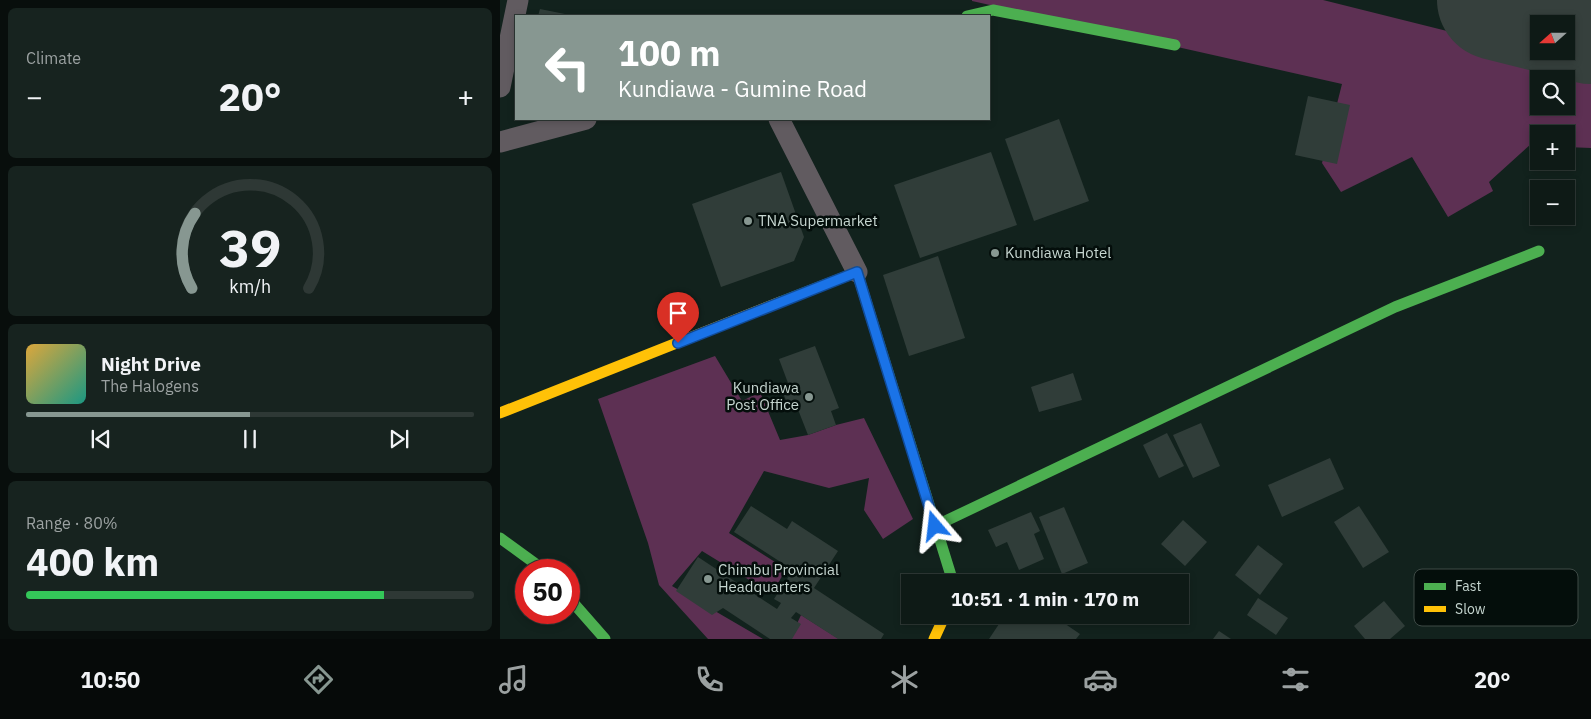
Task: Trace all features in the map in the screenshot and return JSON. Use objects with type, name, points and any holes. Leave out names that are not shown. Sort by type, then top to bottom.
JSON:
[{"type":"main road","points":[[971,15],[992,10],[1175,45]]},
{"type":"main road","points":[[935,526],[1395,307],[1539,251]]},
{"type":"main road","points":[[500,413],[857,272],[950,574]]},
{"type":"main road","points":[[500,538],[529,559]]},
{"type":"main road","points":[[580,611],[605,639]]},
{"type":"main road","points":[[934,639],[941,624]]},
{"type":"street","points":[[500,87],[518,0]]},
{"type":"street","points":[[500,142],[582,120]]},
{"type":"street","points":[[780,120],[857,272]]},
{"type":"shaded area","points":[[972,0],[1323,0],[1530,52],[1530,60],[1563,60],[1591,67],[1591,148],[1575,147],[1575,125],[1530,125],[1530,145],[1489,182],[1493,191],[1448,217],[1412,157],[1341,192],[1322,163],[1342,84]]},
{"type":"shaded area","points":[[715,356],[742,401],[760,392],[780,440],[808,435],[864,418],[913,519],[883,539],[864,510],[869,478],[829,488],[764,471],[729,533],[786,569],[772,594],[702,551],[672,586],[763,639],[708,639],[659,585],[648,543],[598,399]]},
{"type":"shaded area","points":[[801,615],[839,639],[790,639]]},
{"type":"building","points":[[540,9],[570,15],[538,15]]},
{"type":"building","points":[[1308,96],[1350,105],[1337,164],[1295,155]]},
{"type":"building","points":[[1059,119],[1089,201],[1034,221],[1005,139]]},
{"type":"building","points":[[991,152],[1017,225],[920,258],[894,185]]},
{"type":"building","name":"TNA Supermarket","points":[[781,172],[804,237],[794,261],[721,287],[692,204]]},
{"type":"building","points":[[938,256],[965,338],[909,356],[883,275]]},
{"type":"building","name":"Kundiawa Post Office","points":[[815,346],[839,408],[831,411],[836,425],[808,435],[797,407],[790,410],[780,386],[788,383],[779,359]]},
{"type":"building","points":[[1073,373],[1082,400],[1039,412],[1031,387]]},
{"type":"building","points":[[1201,423],[1220,466],[1193,478],[1173,435]]},
{"type":"building","points":[[1167,433],[1184,466],[1159,478],[1143,445]]},
{"type":"building","points":[[1330,458],[1344,489],[1282,517],[1268,485]]},
{"type":"building","name":"Chimbu Provincial Headquarters","points":[[751,506],[787,529],[792,521],[838,551],[814,588],[884,634],[881,639],[838,639],[796,612],[791,618],[801,624],[792,639],[770,639],[723,608],[712,615],[676,591],[698,557],[777,609],[781,603],[774,599],[793,570],[734,532]]},
{"type":"building","points":[[1359,506],[1389,552],[1363,568],[1334,522]]},
{"type":"building","points":[[1064,507],[1088,563],[1062,574],[1039,517]]},
{"type":"building","points":[[1031,512],[1040,531],[1034,534],[1044,559],[1019,570],[1007,542],[996,547],[988,530]]},
{"type":"building","points":[[1183,520],[1207,542],[1185,566],[1161,544]]},
{"type":"building","points":[[1258,545],[1283,564],[1260,595],[1235,575]]},
{"type":"building","points":[[1258,598],[1288,618],[1276,635],[1247,615]]},
{"type":"building","points":[[1384,601],[1405,626],[1390,639],[1365,639],[1354,626]]},
{"type":"building","points":[[999,624],[1065,624],[1080,634],[1076,639],[989,639]]},
{"type":"building","points":[[1219,631],[1231,639],[1213,639]]},
{"type":"runway","points":[[1497,0],[1591,24]]},
{"type":"traffic: fast","points":[[971,15],[993,10],[1175,45]]},
{"type":"traffic: fast","points":[[935,526],[1395,307],[1539,251]]},
{"type":"traffic: fast","points":[[780,302],[857,272],[951,574]]},
{"type":"traffic: fast","points":[[500,538],[529,559]]},
{"type":"traffic: fast","points":[[580,611],[605,639]]},
{"type":"traffic: slow","points":[[500,413],[780,302]]},
{"type":"traffic: slow","points":[[934,639],[941,624]]},
{"type":"place","name":"TNA Supermarket","points":[[748,221]]},
{"type":"place","name":"Kundiawa Hotel","points":[[995,253]]},
{"type":"place","name":"Kundiawa Post Office","points":[[809,397]]},
{"type":"place","name":"Chimbu Provincial Headquarters","points":[[708,579]]},
{"type":"route","points":[[678,343],[857,272],[935,526]]}]
